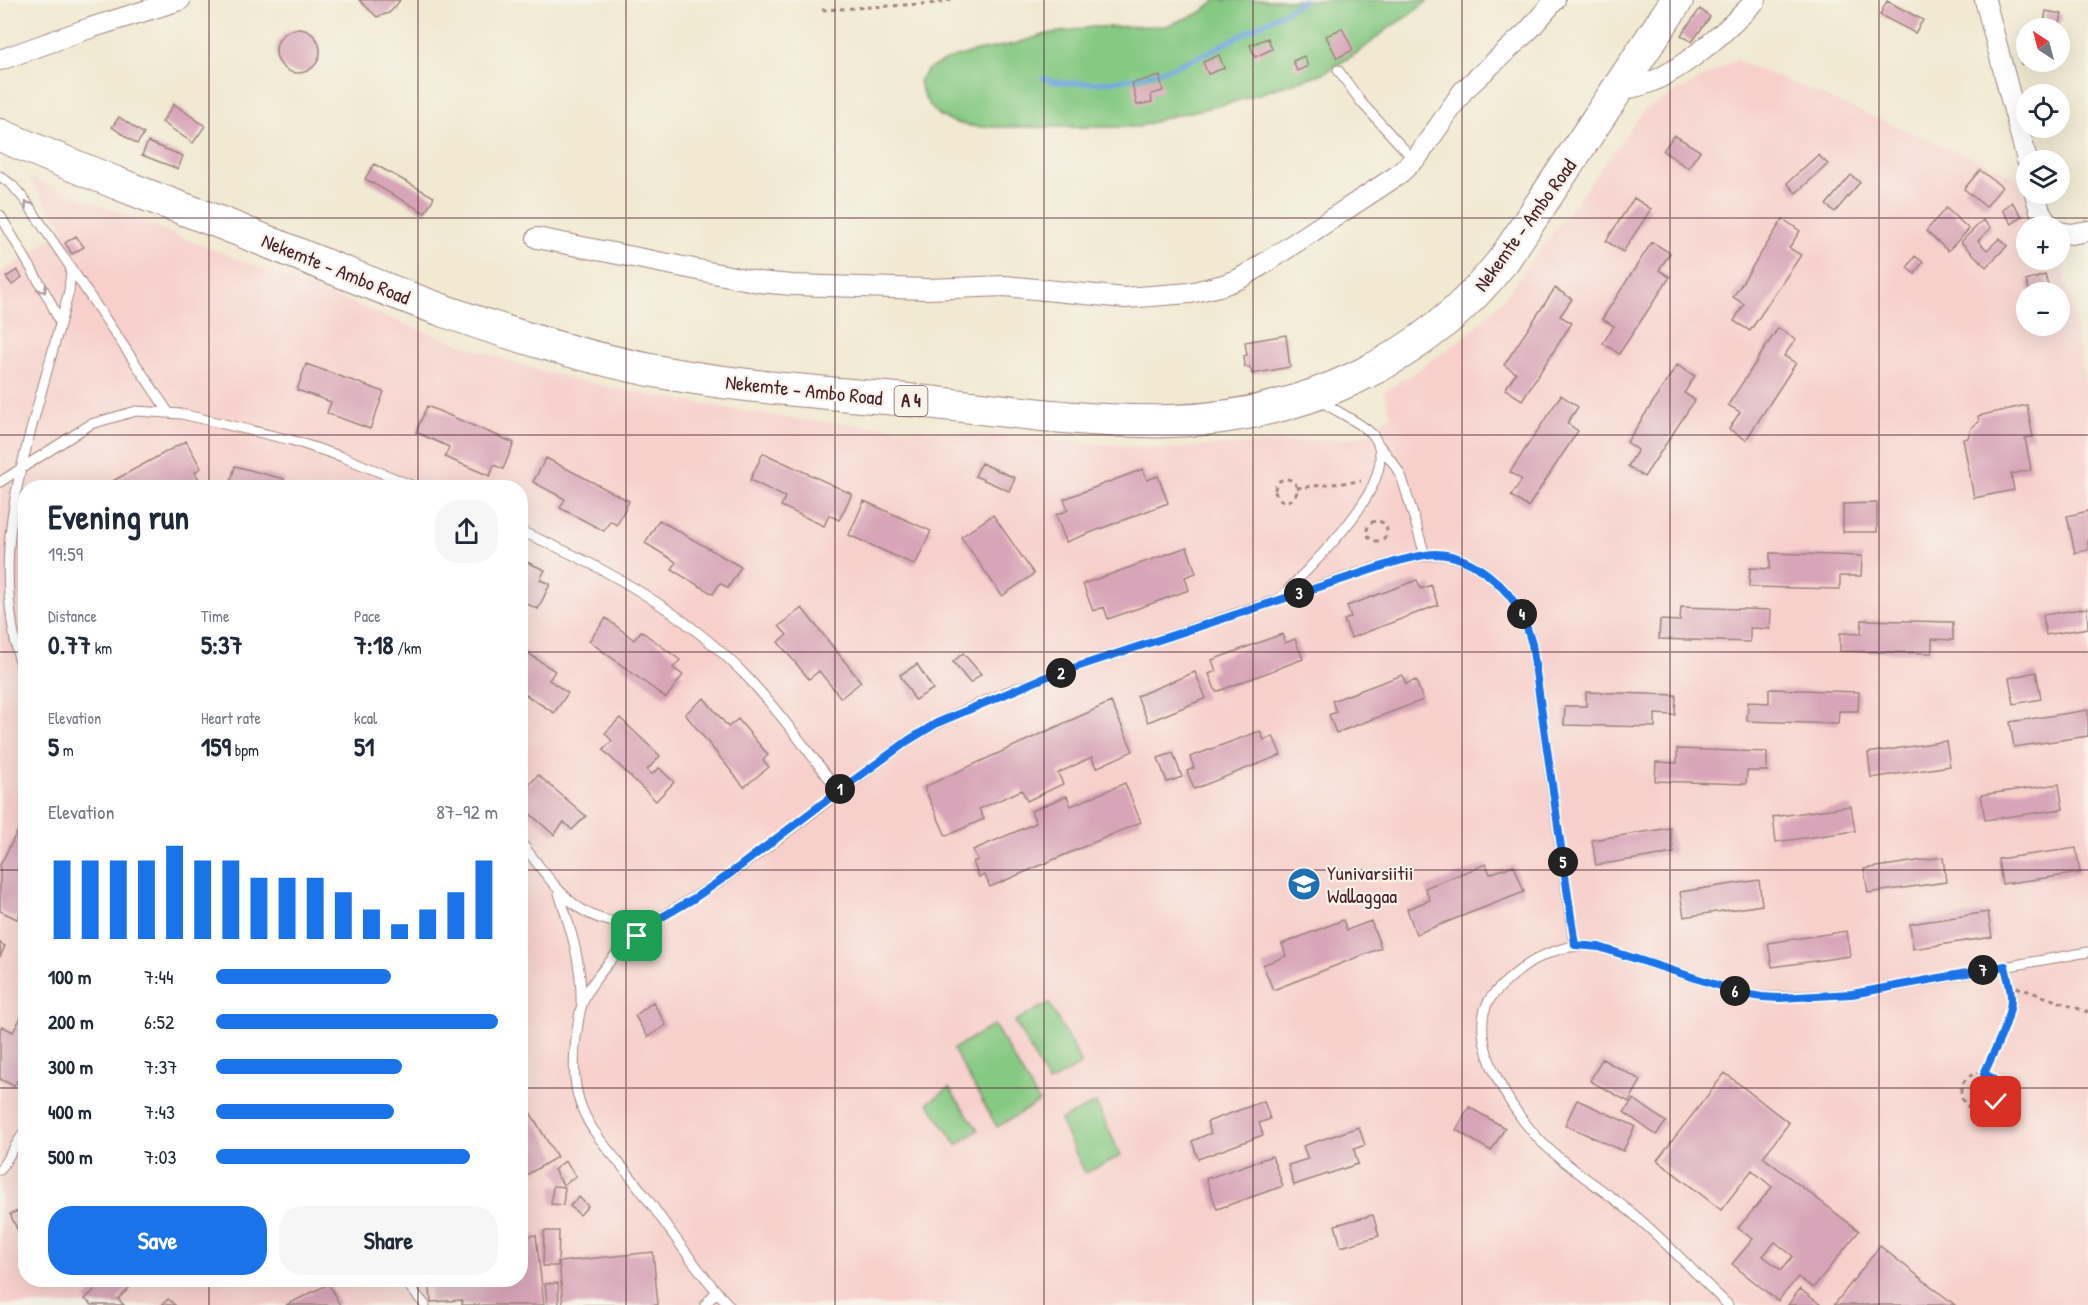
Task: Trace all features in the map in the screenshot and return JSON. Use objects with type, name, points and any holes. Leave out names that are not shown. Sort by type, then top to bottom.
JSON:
[{"type":"highway","name":"Nekemte - Ambo Road","points":[[0,135],[450,313],[536,342],[651,370],[717,381],[1044,415],[1173,421],[1226,416],[1290,403],[1313,395],[1348,382],[1390,361],[1439,327],[1473,297],[1511,250],[1677,0]]},
{"type":"street","points":[[0,60],[90,28],[180,0]]},
{"type":"street","points":[[537,238],[774,284],[928,289],[1005,286],[1111,297],[1171,296],[1206,289],[1239,279],[1387,184],[1414,160],[1463,91],[1529,30],[1555,0]]},
{"type":"street","points":[[1619,88],[1632,89],[1641,86],[1684,64],[1708,46],[1756,0]]},
{"type":"street","points":[[1985,0],[2024,150]]},
{"type":"street","points":[[2070,234],[2088,231]]},
{"type":"lane","points":[[1338,70],[1361,102],[1414,160]]},
{"type":"lane","points":[[0,176],[12,185],[25,200],[169,413]]},
{"type":"lane","points":[[0,215],[60,322]]},
{"type":"lane","points":[[18,480],[69,291],[71,269]]},
{"type":"lane","points":[[1313,395],[1371,434],[1394,464],[1402,478],[1425,555]]},
{"type":"lane","points":[[0,482],[79,431],[105,418],[136,411],[169,413],[204,419],[322,449],[398,480]]},
{"type":"lane","points":[[1280,599],[1353,518],[1375,479],[1380,462],[1377,444]]},
{"type":"lane","points":[[18,481],[3,548],[2,598],[10,646],[18,666]]},
{"type":"lane","points":[[528,535],[591,563],[694,630],[746,676],[839,791]]},
{"type":"lane","points":[[581,1003],[612,959],[657,920],[718,882],[909,740],[937,723],[1046,677],[1280,599],[1425,555],[1451,556],[1480,569],[1503,590],[1524,618],[1532,644],[1575,945]]},
{"type":"lane","points":[[528,852],[558,891],[574,905],[605,920],[629,925],[657,920]]},
{"type":"lane","points":[[558,891],[578,956],[582,984],[574,1072],[583,1112],[602,1144],[644,1193],[716,1292],[729,1305]]},
{"type":"lane","points":[[1728,1305],[1641,1221],[1544,1144],[1512,1104],[1494,1072],[1485,1043],[1484,1026],[1486,1006],[1492,996],[1508,980],[1527,964],[1575,945],[1599,947],[1745,994],[1762,997],[1852,994],[2088,952]]},
{"type":"lane","points":[[0,1170],[18,1142]]},
{"type":"lane","points":[[410,1287],[425,1305]]},
{"type":"lane","points":[[705,1305],[716,1292]]},
{"type":"path","points":[[822,10],[938,3],[951,0]]},
{"type":"path","points":[[1286,478],[1294,482],[1297,488],[1295,497],[1286,501],[1281,500],[1275,493],[1277,483],[1286,478]]},
{"type":"path","points":[[1297,488],[1375,479]]},
{"type":"path","points":[[1377,521],[1386,525],[1388,534],[1377,542],[1369,538],[1367,529],[1369,525],[1377,521]]},
{"type":"path","points":[[1984,1074],[2008,1018],[2011,997],[2005,966]]},
{"type":"path","points":[[2008,984],[2088,1012]]},
{"type":"path","points":[[1974,1074],[1984,1074],[1993,1078],[1997,1083],[1999,1096],[1996,1102],[1986,1110],[1973,1110],[1963,1101],[1961,1088],[1968,1077],[1974,1074]]},
{"type":"shaded area","name":"Yunivarsiitii Wallaggaa","points":[[1736,60],[2016,176],[2016,204],[2030,204],[2036,216],[2016,216],[2016,270],[2064,270],[2066,282],[2016,282],[2016,336],[2070,336],[2070,302],[2088,396],[2088,1305],[0,1305],[0,273],[65,230],[28,177],[420,330],[543,372],[608,387],[790,419],[1162,449],[1354,438],[1378,431],[1374,425],[1392,415],[1384,392],[1472,331],[1505,297],[1645,109]]},
{"type":"green space","points":[[1216,0],[1429,0],[1359,52],[1324,73],[1230,103],[1168,117],[1138,127],[982,127],[959,124],[941,116],[934,110],[923,93],[919,81],[927,70],[944,61],[972,52],[1014,44],[1047,34],[1093,27],[1166,26],[1200,13]]},
{"type":"green space","points":[[1049,1003],[1082,1064],[1048,1083],[1015,1021]]},
{"type":"green space","points":[[994,1025],[1039,1102],[997,1127],[953,1049]]},
{"type":"green space","points":[[949,1088],[978,1130],[957,1145],[928,1103]]},
{"type":"green space","points":[[1096,1103],[1121,1156],[1085,1173],[1060,1120]]},
{"type":"building","points":[[359,0],[400,0],[389,13],[377,17]]},
{"type":"building","points":[[1887,1],[1923,20],[1915,33],[1880,15]]},
{"type":"building","points":[[1700,9],[1710,17],[1692,42],[1681,35]]},
{"type":"building","points":[[2046,11],[2062,14],[2061,18],[2045,18]]},
{"type":"building","points":[[1342,28],[1353,50],[1337,58],[1326,36]]},
{"type":"building","points":[[298,29],[313,36],[320,51],[313,66],[298,73],[283,66],[276,51],[283,36]]},
{"type":"building","points":[[1268,38],[1272,49],[1255,57],[1250,45]]},
{"type":"building","points":[[1219,55],[1224,68],[1208,74],[1203,62]]},
{"type":"building","points":[[1304,56],[1308,66],[1297,71],[1293,61]]},
{"type":"building","points":[[1160,76],[1163,91],[1151,94],[1152,102],[1137,105],[1132,83]]},
{"type":"building","points":[[174,104],[205,126],[193,143],[162,122]]},
{"type":"building","points":[[119,117],[144,134],[137,144],[112,127]]},
{"type":"building","points":[[1674,135],[1700,151],[1688,168],[1663,151]]},
{"type":"building","points":[[148,142],[183,156],[178,169],[142,155]]},
{"type":"building","points":[[1818,155],[1828,164],[1796,193],[1787,183]]},
{"type":"building","points":[[374,164],[434,197],[425,213],[365,179]]},
{"type":"building","points":[[1980,170],[2002,187],[1986,207],[1964,189]]},
{"type":"building","points":[[1851,175],[1860,182],[1835,212],[1826,205]]},
{"type":"building","points":[[1634,198],[1651,209],[1623,252],[1606,241]]},
{"type":"building","points":[[2012,202],[2022,216],[2016,216],[2016,221],[2012,224],[2002,210]]},
{"type":"building","points":[[1946,208],[1969,229],[1948,251],[1926,231]]},
{"type":"building","points":[[1783,219],[1800,231],[1789,248],[1801,255],[1750,331],[1734,321],[1744,304],[1733,297]]},
{"type":"building","points":[[1983,220],[1991,228],[1978,241],[1987,250],[2000,238],[2007,246],[1986,267],[1961,242]]},
{"type":"building","points":[[76,236],[84,247],[72,254],[65,243]]},
{"type":"building","points":[[1652,242],[1670,253],[1659,270],[1670,277],[1619,354],[1603,343],[1614,326],[1602,319]]},
{"type":"building","points":[[1915,256],[1923,262],[1915,274],[1907,268]]},
{"type":"building","points":[[17,270],[22,277],[12,285],[6,277]]},
{"type":"building","points":[[2045,275],[2047,282],[2026,282]]},
{"type":"building","points":[[1555,288],[1572,299],[1560,316],[1572,323],[1522,400],[1505,389],[1516,373],[1504,365]]},
{"type":"building","points":[[1778,328],[1796,339],[1784,356],[1796,363],[1746,440],[1729,429],[1740,412],[1728,405]]},
{"type":"building","points":[[1286,335],[1290,367],[1252,374],[1250,367],[1245,367],[1244,356],[1247,355],[1245,342]]},
{"type":"building","points":[[306,364],[384,392],[370,429],[327,413],[331,402],[297,390]]},
{"type":"building","points":[[1677,365],[1695,376],[1684,393],[1695,400],[1644,477],[1628,466],[1638,450],[1627,442]]},
{"type":"building","points":[[1561,395],[1578,407],[1567,423],[1578,431],[1528,507],[1511,496],[1522,480],[1510,472]]},
{"type":"building","points":[[2027,405],[2033,437],[2025,438],[2031,470],[2011,474],[2014,490],[1974,498],[1963,439],[1968,438],[1971,428],[1979,422],[1978,416]]},
{"type":"building","points":[[427,406],[514,443],[503,469],[494,465],[490,476],[445,457],[449,447],[416,432]]},
{"type":"building","points":[[186,441],[201,468],[195,472],[199,480],[115,480]]},
{"type":"building","points":[[763,453],[852,494],[839,520],[829,515],[824,526],[781,506],[785,497],[750,480]]},
{"type":"building","points":[[546,458],[629,501],[617,525],[610,521],[604,531],[560,508],[565,499],[533,482]]},
{"type":"building","points":[[981,463],[1015,478],[1009,491],[975,476]]},
{"type":"building","points":[[235,466],[284,479],[284,480],[231,480]]},
{"type":"building","points":[[1143,469],[1147,480],[1158,476],[1168,503],[1066,542],[1056,515],[1068,510],[1064,499]]},
{"type":"building","points":[[864,501],[931,531],[915,565],[849,535]]},
{"type":"building","points":[[1877,503],[1877,532],[1843,532],[1843,504]]},
{"type":"building","points":[[2088,511],[2088,550],[2075,553],[2067,516]]},
{"type":"building","points":[[993,515],[1034,574],[1002,596],[961,537]]},
{"type":"building","points":[[659,520],[741,567],[728,588],[720,583],[713,594],[672,570],[676,562],[645,543]]},
{"type":"building","points":[[1187,547],[1196,573],[1185,577],[1189,590],[1108,619],[1104,607],[1093,611],[1083,584]]},
{"type":"building","points":[[1770,553],[1862,556],[1861,576],[1840,576],[1840,589],[1749,587],[1750,568],[1770,569]]},
{"type":"building","points":[[528,563],[545,570],[540,580],[550,584],[538,609],[528,605]]},
{"type":"building","points":[[1417,580],[1421,589],[1431,585],[1438,605],[1351,638],[1344,620],[1351,617],[1347,606]]},
{"type":"building","points":[[1681,607],[1771,610],[1770,629],[1750,628],[1750,642],[1659,639],[1660,620],[1680,621]]},
{"type":"building","points":[[802,608],[861,682],[841,698],[819,671],[809,679],[778,642],[787,635],[779,626]]},
{"type":"building","points":[[2087,608],[2088,628],[2046,635],[2043,615]]},
{"type":"building","points":[[606,618],[634,640],[641,631],[680,660],[673,668],[683,675],[666,698],[589,641]]},
{"type":"building","points":[[1862,620],[1953,622],[1953,640],[1932,639],[1932,653],[1840,651],[1840,633],[1861,634]]},
{"type":"building","points":[[1282,634],[1285,643],[1295,639],[1303,659],[1216,692],[1209,674],[1216,671],[1212,660]]},
{"type":"building","points":[[528,653],[555,671],[549,680],[568,693],[554,713],[528,696]]},
{"type":"building","points":[[963,653],[981,674],[970,683],[953,662]]},
{"type":"building","points":[[917,664],[933,689],[915,700],[900,675]]},
{"type":"building","points":[[1195,672],[1206,698],[1148,722],[1137,696]]},
{"type":"building","points":[[2036,672],[2041,699],[2014,704],[2009,678]]},
{"type":"building","points":[[1402,675],[1406,684],[1416,680],[1423,700],[1336,733],[1329,715],[1336,712],[1332,701]]},
{"type":"building","points":[[1769,689],[1859,692],[1858,711],[1839,711],[1838,724],[1747,721],[1748,702],[1769,703]]},
{"type":"building","points":[[1586,692],[1676,695],[1675,715],[1655,714],[1655,727],[1564,725],[1565,706],[1586,706]]},
{"type":"building","points":[[704,698],[728,727],[738,719],[768,755],[763,760],[769,767],[744,787],[685,714]]},
{"type":"building","points":[[1111,702],[1133,751],[1096,768],[1092,757],[1058,773],[1063,784],[1027,801],[1022,790],[979,809],[984,819],[946,836],[924,787]]},
{"type":"building","points":[[2088,710],[2088,736],[2014,747],[2010,722]]},
{"type":"building","points":[[620,718],[660,756],[647,770],[652,774],[659,768],[674,782],[656,801],[603,750],[612,741],[605,733]]},
{"type":"building","points":[[1260,731],[1264,740],[1273,736],[1281,755],[1194,789],[1187,771],[1194,768],[1190,757]]},
{"type":"building","points":[[1946,741],[1950,766],[1871,778],[1868,753]]},
{"type":"building","points":[[1677,749],[1767,752],[1767,771],[1747,771],[1746,784],[1655,781],[1656,762],[1677,763]]},
{"type":"building","points":[[1173,753],[1182,777],[1167,782],[1158,758]]},
{"type":"building","points":[[538,775],[586,816],[572,830],[564,822],[554,835],[528,812],[528,782],[530,784]]},
{"type":"building","points":[[1125,783],[1141,822],[990,887],[985,875],[979,877],[973,862],[978,860],[973,850],[1036,823],[1031,811],[1067,796],[1071,806]]},
{"type":"building","points":[[2059,784],[2063,809],[1985,820],[1981,795]]},
{"type":"building","points":[[1851,806],[1855,831],[1776,842],[1773,817]]},
{"type":"building","points":[[1670,828],[1674,853],[1596,865],[1592,840]]},
{"type":"building","points":[[18,830],[17,919],[0,911],[0,865]]},
{"type":"building","points":[[2076,848],[2080,873],[2002,884],[1998,859]]},
{"type":"building","points":[[1943,857],[1946,882],[1868,893],[1864,869]]},
{"type":"building","points":[[1486,864],[1490,874],[1514,865],[1524,892],[1416,934],[1407,909],[1430,900],[1425,888]]},
{"type":"building","points":[[1759,880],[1762,905],[1684,917],[1680,892]]},
{"type":"building","points":[[1988,912],[1992,937],[1913,949],[1910,924]]},
{"type":"building","points":[[1343,920],[1347,930],[1371,921],[1381,948],[1273,990],[1263,965],[1286,956],[1282,944]]},
{"type":"building","points":[[1847,931],[1850,956],[1772,967],[1768,943]]},
{"type":"building","points":[[0,943],[5,946],[0,957]]},
{"type":"building","points":[[653,1002],[666,1025],[648,1037],[635,1016]]},
{"type":"building","points":[[18,1023],[18,1079],[14,1086],[0,1079],[0,1029],[2,1026],[13,1032]]},
{"type":"building","points":[[1602,1059],[1641,1080],[1629,1102],[1590,1081]]},
{"type":"building","points":[[1725,1073],[1789,1123],[1763,1157],[1859,1231],[1813,1288],[1798,1277],[1778,1301],[1732,1264],[1753,1239],[1738,1228],[1772,1187],[1752,1170],[1721,1210],[1657,1160]],"holes":[[[1775,1242],[1793,1256],[1781,1270],[1763,1256]]]},
{"type":"building","points":[[1634,1099],[1666,1122],[1656,1135],[1624,1112]]},
{"type":"building","points":[[1577,1100],[1635,1126],[1623,1151],[1565,1125]]},
{"type":"building","points":[[1264,1101],[1270,1119],[1259,1123],[1263,1135],[1198,1159],[1192,1141],[1211,1133],[1207,1122]]},
{"type":"building","points":[[1469,1107],[1505,1128],[1491,1151],[1456,1130]]},
{"type":"building","points":[[528,1109],[557,1157],[528,1174]]},
{"type":"building","points":[[1359,1127],[1365,1145],[1354,1149],[1358,1164],[1294,1185],[1288,1165],[1308,1159],[1303,1146]]},
{"type":"building","points":[[1272,1156],[1283,1186],[1217,1209],[1206,1179]]},
{"type":"building","points":[[565,1161],[576,1176],[563,1185],[554,1170]]},
{"type":"building","points":[[553,1186],[565,1187],[563,1205],[551,1204]]},
{"type":"building","points":[[579,1197],[588,1206],[580,1215],[570,1206]]},
{"type":"building","points":[[18,1211],[18,1231],[10,1214]]},
{"type":"building","points":[[1373,1215],[1379,1236],[1341,1247],[1335,1225]]},
{"type":"building","points":[[544,1231],[559,1231],[558,1266],[543,1266]]},
{"type":"building","points":[[536,1235],[544,1305],[462,1305],[462,1300],[431,1302],[430,1287],[528,1287],[528,1236]]},
{"type":"building","points":[[1880,1246],[1955,1305],[1834,1305]]},
{"type":"building","points":[[653,1252],[658,1305],[563,1305],[559,1262]]},
{"type":"building","points":[[558,1283],[559,1305],[547,1305],[545,1284]]},
{"type":"building","points":[[98,1287],[130,1287],[118,1299],[124,1305],[92,1305],[85,1299]]},
{"type":"building","points":[[323,1287],[331,1287],[340,1305],[286,1305]]},
{"type":"building","points":[[1800,1289],[1821,1305],[1788,1305]]},
{"type":"building","points":[[168,1299],[175,1305],[162,1305]]},
{"type":"waterway","points":[[1043,78],[1068,83],[1108,82],[1154,73],[1217,48],[1303,0]]},
{"type":"place","name":"Yunivarsiitii Wallaggaa","points":[[1304,884]]},
{"type":"route","points":[[637,936],[657,920],[727,876],[839,791],[909,740],[937,723],[1046,677],[1395,562],[1438,554],[1451,556],[1480,569],[1503,590],[1524,618],[1532,644],[1575,945],[1599,947],[1745,994],[1779,998],[1852,994],[2005,966],[2011,997],[2010,1008],[2008,1018],[1984,1074],[1993,1078],[1997,1083],[1999,1096],[1996,1102]]}]
